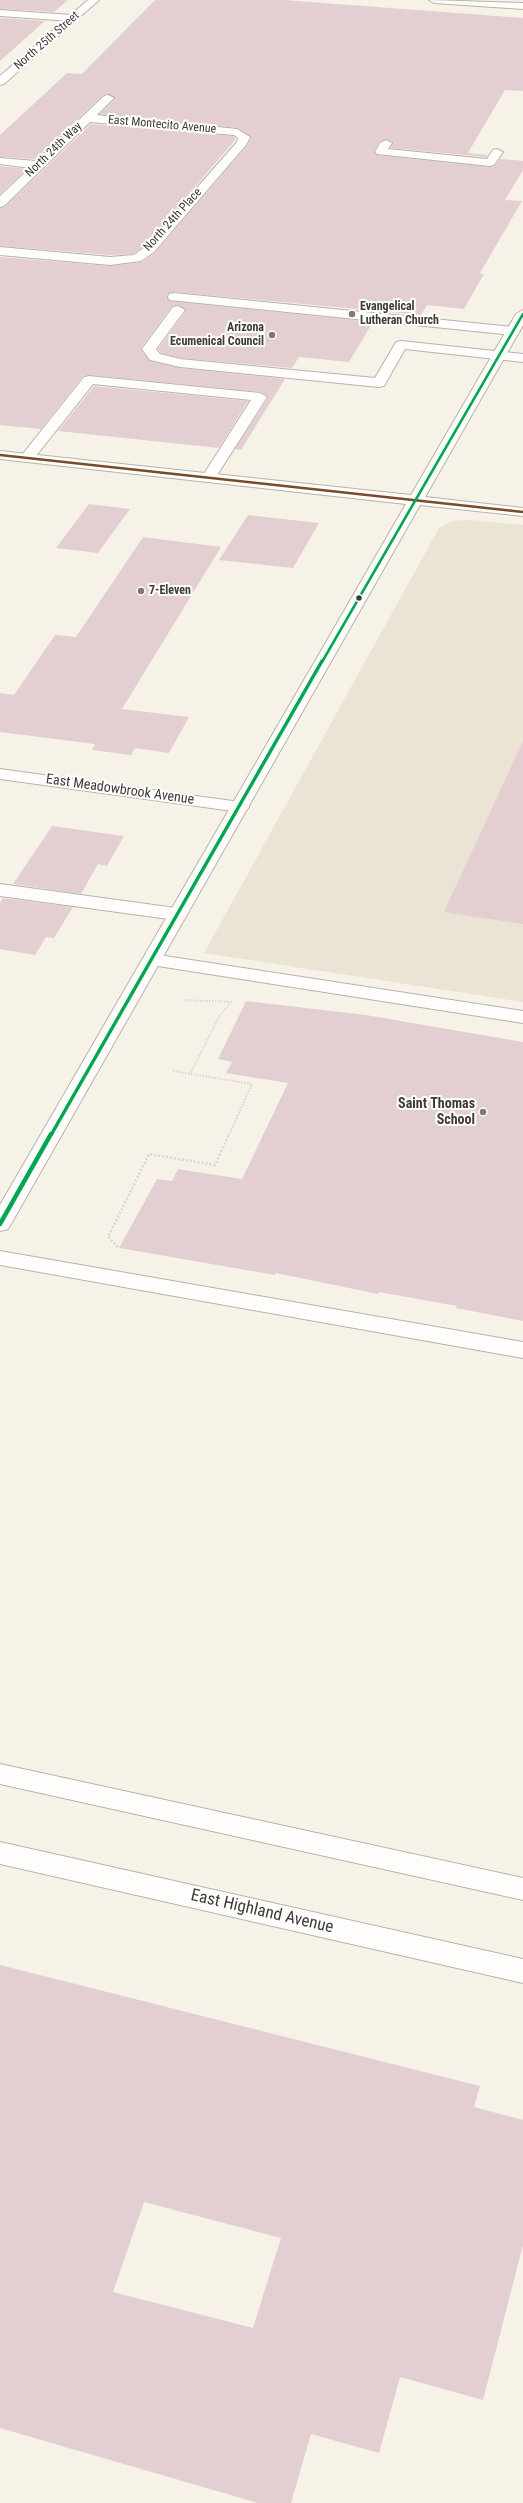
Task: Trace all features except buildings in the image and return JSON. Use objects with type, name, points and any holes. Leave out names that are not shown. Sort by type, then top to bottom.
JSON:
[{"type":"main road","name":"North 25th Street","points":[[0,82],[71,18],[94,0]]},
{"type":"main road","points":[[434,0],[523,6]]},
{"type":"main road","points":[[0,13],[71,18]]},
{"type":"main road","points":[[6,60],[23,62]]},
{"type":"main road","name":"North 24th Way","points":[[0,203],[108,98]]},
{"type":"main road","name":"East Montecito Avenue","points":[[88,118],[237,132]]},
{"type":"main road","name":"North 24th Place","points":[[0,251],[110,261],[137,258],[150,249],[242,142],[244,137],[237,132]]},
{"type":"main road","points":[[386,143],[381,152],[490,163],[497,152]]},
{"type":"main road","points":[[0,161],[39,165]]},
{"type":"main road","points":[[14,175],[28,176]]},
{"type":"main road","points":[[516,334],[176,304],[149,349],[155,357],[180,363],[379,383],[401,345],[523,358]]},
{"type":"main road","points":[[0,1224],[152,960],[176,914],[240,806],[500,355],[516,334],[523,314]]},
{"type":"main road","points":[[27,458],[89,380],[260,397],[209,478]]},
{"type":"main road","points":[[0,455],[523,512]]},
{"type":"main road","name":"East Meadowbrook Avenue","points":[[0,774],[240,806]]},
{"type":"main road","points":[[0,890],[176,914]]},
{"type":"main road","points":[[152,960],[523,1017]]},
{"type":"main road","points":[[0,1258],[523,1350]]},
{"type":"main road","points":[[0,1774],[523,1889]]},
{"type":"main road","name":"East Highland Avenue","points":[[0,1853],[523,1971]]},
{"type":"path","points":[[185,1000],[231,1002],[219,1017],[190,1074]]},
{"type":"path","points":[[119,1248],[108,1237],[149,1154],[215,1165],[252,1084],[173,1071]]},
{"type":"shaded area","points":[[469,520],[523,525],[523,1002],[204,953],[439,528],[452,521]]},
{"type":"transit line","points":[[0,1224],[176,914],[523,314]]},
{"type":"transit line","points":[[0,455],[523,512]]},
{"type":"place","name":"Evangelical Lutheran Church","points":[[352,314]]},
{"type":"place","name":"Arizona Ecumenical Council","points":[[272,335]]},
{"type":"place","name":"7-Eleven","points":[[141,591]]},
{"type":"place","name":"Saint Thomas School","points":[[483,1112]]}]
